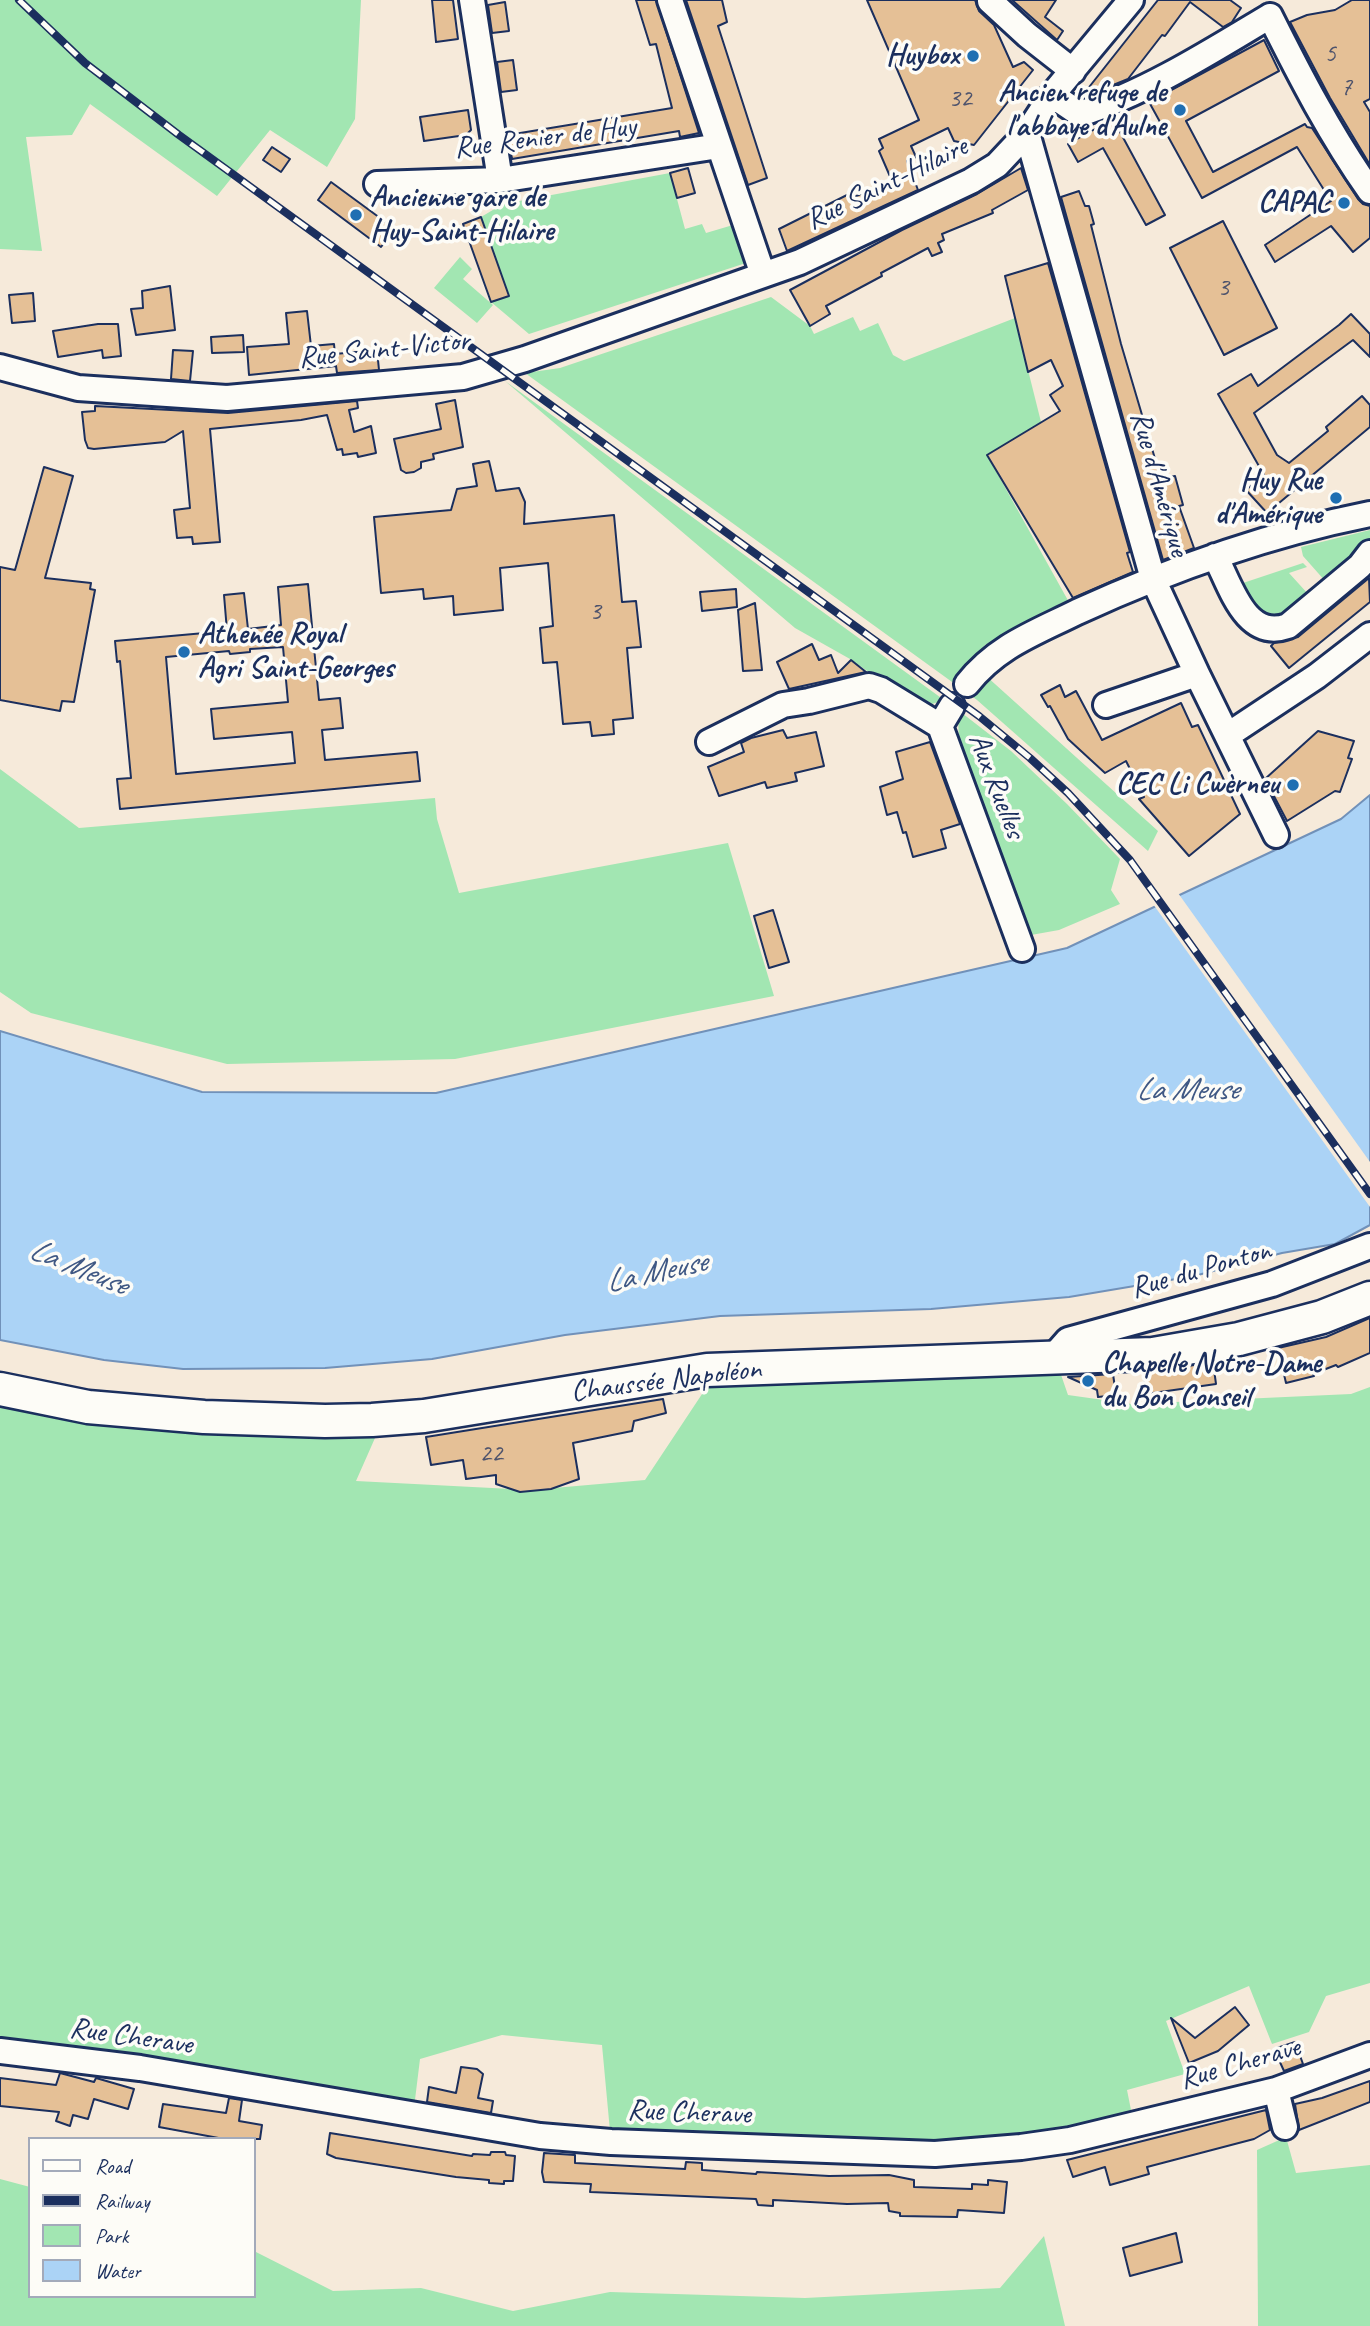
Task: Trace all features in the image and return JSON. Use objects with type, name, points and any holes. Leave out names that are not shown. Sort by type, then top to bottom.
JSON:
[{"type":"main road","name":"Chaussée Napoléon","points":[[0,1389],[88,1407],[204,1416],[349,1421],[424,1416],[706,1370],[1153,1354],[1240,1339],[1322,1317],[1370,1298]]},
{"type":"street","points":[[472,0],[500,180]]},
{"type":"street","points":[[670,0],[763,275]]},
{"type":"street","name":"Rue Saint-Hilaire","points":[[763,275],[800,262],[971,181],[997,165],[1027,133],[1052,95],[1130,0]]},
{"type":"street","points":[[990,1],[1073,71]]},
{"type":"street","points":[[1052,95],[1080,114],[1114,103],[1227,42],[1271,8],[1306,89],[1370,191]]},
{"type":"street","name":"Rue d'Amérique","points":[[1027,133],[1153,579],[1276,835]]},
{"type":"street","name":"Rue Renier de Huy","points":[[377,184],[500,180],[719,146]]},
{"type":"street","name":"Rue Saint-Victor","points":[[0,367],[78,388],[227,398],[463,377],[525,359],[763,275]]},
{"type":"street","points":[[967,684],[991,658],[1018,640],[1153,579],[1260,541],[1370,514]]},
{"type":"street","points":[[1215,556],[1250,620],[1261,627],[1273,629],[1288,626],[1360,566],[1370,553]]},
{"type":"street","points":[[1228,735],[1317,676],[1370,635]]},
{"type":"street","points":[[1106,705],[1197,674]]},
{"type":"street","name":"Aux Ruelles","points":[[709,742],[783,705],[869,686],[946,716],[1022,949]]},
{"type":"street","name":"Rue du Ponton","points":[[1054,1357],[1068,1340],[1272,1284],[1370,1246]]},
{"type":"street","name":"Rue Cherave","points":[[0,2051],[139,2068],[540,2136],[611,2142],[935,2154],[1009,2149],[1070,2140],[1276,2090],[1370,2055]]},
{"type":"street","points":[[1276,2090],[1284,2127]]},
{"type":"green space","points":[[0,0],[361,0],[355,119],[327,167],[270,130],[217,196],[90,104],[72,135],[26,137],[42,251],[0,249]]},
{"type":"green space","points":[[670,173],[685,229],[702,224],[706,233],[733,225],[746,263],[529,334],[491,302],[509,295],[481,217],[503,204]]},
{"type":"green space","points":[[460,257],[472,269],[463,279],[493,305],[477,323],[434,288]]},
{"type":"green space","points":[[771,297],[810,326],[814,334],[853,317],[860,331],[878,323],[893,355],[904,361],[1015,318],[1041,422],[987,455],[1070,604],[985,645],[960,679],[985,675],[1158,831],[1148,851],[977,700],[525,373],[560,368]]},
{"type":"green space","points":[[505,381],[944,700],[920,708],[850,659],[795,628]]},
{"type":"green space","points":[[1370,530],[1370,538],[1351,561],[1326,582],[1303,556],[1301,547]]},
{"type":"green space","points":[[1303,563],[1307,567],[1289,573],[1309,595],[1283,617],[1264,619],[1237,585]]},
{"type":"green space","points":[[958,710],[1011,751],[1120,859],[1111,890],[1120,904],[1059,930],[1031,935],[1021,927],[959,748]]},
{"type":"green space","points":[[0,769],[79,828],[435,798],[437,819],[459,893],[728,843],[774,996],[455,1059],[227,1064],[31,1013],[0,992]]},
{"type":"green space","points":[[1058,1366],[1068,1395],[1132,1404],[1351,1394],[1370,1387],[1370,1983],[1326,1996],[1309,2032],[1272,2044],[1249,1986],[1166,2021],[1185,2074],[1127,2090],[1134,2125],[1021,2147],[611,2142],[602,2045],[502,2035],[420,2059],[413,2116],[0,2051],[0,1400],[215,1433],[375,1438],[356,1481],[531,1490],[645,1480],[710,1382]]},
{"type":"green space","points":[[1286,2137],[1296,2173],[1370,2165],[1370,2326],[1258,2326],[1257,2150]]},
{"type":"green space","points":[[0,2179],[28,2186],[28,2298],[256,2298],[256,2252],[333,2291],[421,2288],[513,2311],[610,2292],[805,2298],[1000,2288],[1044,2236],[1065,2326],[0,2326]]},
{"type":"water","name":"La Meuse","points":[[1370,795],[1370,1225],[1335,1244],[1282,1253],[1194,1276],[1069,1297],[931,1309],[720,1316],[565,1335],[432,1359],[325,1368],[183,1369],[104,1360],[0,1340],[0,1031],[202,1092],[436,1093],[1067,948],[1341,819]]},
{"type":"pier","points":[[1178,893],[1370,1162],[1370,1207],[1153,904]]},
{"type":"building","points":[[432,0],[453,0],[458,39],[436,42]]},
{"type":"building","points":[[636,0],[656,0],[699,133],[680,137],[679,131],[512,159],[508,135],[672,108],[656,44],[650,45]]},
{"type":"building","points":[[686,0],[722,0],[727,22],[718,26],[767,178],[748,185]]},
{"type":"building","points":[[867,0],[975,0],[979,11],[994,25],[1013,67],[1024,62],[1033,70],[974,145],[954,141],[948,128],[911,146],[916,157],[907,161],[918,190],[787,251],[779,229],[849,194],[852,198],[863,193],[867,201],[892,181],[879,151],[883,148],[879,139],[919,120]]},
{"type":"building","points":[[1012,0],[1056,0],[1045,17],[1063,31],[1057,40]]},
{"type":"building","points":[[1158,0],[1230,0],[1241,8],[1232,22],[1223,27],[1190,2],[1128,79],[1091,94],[1086,91]]},
{"type":"building","points":[[1352,0],[1370,0],[1370,99],[1364,102],[1370,112],[1370,165],[1330,98],[1290,22],[1307,15],[1335,10]]},
{"type":"building","points":[[505,2],[509,31],[492,33],[488,5]]},
{"type":"building","name":"Ancien refuge de l'abbaye d'Aulne","points":[[1264,40],[1279,71],[1186,121],[1213,172],[1305,124],[1312,128],[1358,199],[1370,206],[1370,238],[1353,252],[1331,226],[1275,262],[1265,245],[1331,201],[1297,147],[1202,198],[1149,102]]},
{"type":"building","points":[[513,60],[517,90],[501,92],[497,62]]},
{"type":"building","points":[[468,110],[471,130],[466,135],[424,141],[420,117]]},
{"type":"building","points":[[1113,119],[1165,215],[1146,225],[1103,148],[1078,162],[1068,144]]},
{"type":"building","points":[[272,147],[290,159],[281,172],[263,160]]},
{"type":"building","points":[[688,168],[695,193],[677,198],[670,173]]},
{"type":"building","points":[[1021,168],[1028,190],[992,210],[993,213],[942,234],[944,240],[938,243],[942,252],[932,256],[928,248],[826,306],[830,314],[810,326],[790,290],[902,230],[977,194]]},
{"type":"building","name":"Ancienne gare de Huy-Saint-Hilaire","points":[[331,182],[395,229],[381,247],[318,200]]},
{"type":"building","points":[[1079,191],[1085,206],[1089,206],[1094,224],[1091,225],[1121,344],[1161,479],[1175,476],[1183,505],[1179,506],[1194,548],[1163,560],[1061,197]]},
{"type":"building","points":[[481,217],[509,296],[491,302],[463,224]]},
{"type":"building","points":[[1223,221],[1277,328],[1224,355],[1170,248]]},
{"type":"building","points":[[1048,263],[1130,552],[1127,553],[1133,572],[1073,598],[987,455],[1060,411],[1050,395],[1063,386],[1051,360],[1028,372],[1005,276]]},
{"type":"building","points":[[170,286],[175,330],[136,335],[131,309],[143,308],[142,291]]},
{"type":"building","points":[[33,293],[35,321],[12,323],[9,295]]},
{"type":"building","points":[[307,311],[311,346],[334,344],[335,354],[377,350],[379,370],[337,373],[336,366],[249,375],[247,347],[289,344],[286,313]]},
{"type":"building","points":[[1351,314],[1370,334],[1370,357],[1353,340],[1254,413],[1277,455],[1289,463],[1328,431],[1326,427],[1362,396],[1370,405],[1370,427],[1267,513],[1246,490],[1264,475],[1218,394],[1251,374],[1258,386]]},
{"type":"building","points":[[98,324],[118,324],[121,356],[103,358],[102,350],[58,357],[53,331]]},
{"type":"building","points":[[243,335],[244,352],[212,353],[211,337]]},
{"type":"building","points":[[173,350],[193,351],[190,381],[171,379]]},
{"type":"building","points":[[455,400],[463,447],[433,454],[434,459],[421,462],[421,468],[414,472],[406,473],[401,470],[394,439],[441,429],[436,404]]},
{"type":"building","points":[[357,401],[358,408],[349,410],[354,432],[371,426],[376,453],[358,457],[357,453],[343,455],[342,449],[337,450],[327,415],[210,429],[220,542],[193,544],[192,537],[177,538],[174,510],[190,508],[183,431],[165,442],[88,448],[82,412],[95,411],[95,406],[228,413]]},
{"type":"building","points":[[489,461],[496,491],[519,488],[525,502],[524,524],[614,515],[622,602],[636,601],[641,647],[627,648],[633,718],[613,720],[614,734],[592,736],[590,722],[563,724],[557,662],[543,663],[540,628],[553,626],[548,563],[500,568],[503,610],[454,615],[453,596],[424,599],[423,589],[381,593],[374,517],[451,510],[457,489],[477,486],[473,464]]},
{"type":"building","points":[[44,467],[73,476],[45,578],[91,583],[90,589],[95,590],[74,702],[62,701],[60,711],[0,700],[0,567],[15,570]]},
{"type":"building","points":[[1369,578],[1370,602],[1289,668],[1271,646],[1298,637]]},
{"type":"building","points":[[308,584],[319,700],[340,698],[343,728],[322,730],[325,760],[417,752],[420,781],[120,809],[117,779],[131,778],[120,661],[117,662],[115,641],[227,631],[224,595],[244,593],[248,629],[281,625],[278,587]],"holes":[[[283,647],[288,702],[211,709],[214,739],[292,732],[295,763],[176,774],[166,657],[229,651],[230,654],[250,652],[250,649]]]},
{"type":"building","points":[[736,589],[737,607],[702,611],[700,592]]},
{"type":"building","points":[[755,603],[762,670],[743,671],[738,610]]},
{"type":"building","points":[[812,644],[819,660],[831,655],[838,673],[851,660],[866,672],[789,689],[777,662]]},
{"type":"building","points":[[1060,685],[1065,697],[1076,691],[1102,740],[1181,703],[1192,727],[1198,725],[1240,814],[1189,856],[1139,799],[1144,797],[1126,761],[1105,773],[1068,739],[1041,695]]},
{"type":"building","points":[[783,730],[787,738],[816,732],[824,766],[795,773],[797,781],[767,788],[765,782],[719,796],[708,767],[744,752],[741,743],[751,738]]},
{"type":"building","points":[[1318,731],[1354,741],[1348,758],[1352,759],[1340,792],[1335,791],[1287,821],[1265,779]]},
{"type":"building","points":[[930,742],[960,824],[941,830],[946,848],[913,857],[897,812],[887,815],[880,787],[903,779],[896,752]]},
{"type":"building","points":[[773,910],[789,962],[769,968],[754,916]]},
{"type":"building","points":[[1370,1318],[1370,1353],[1313,1374],[1314,1376],[1286,1383],[1278,1348],[1326,1337]]},
{"type":"building","points":[[1213,1362],[1216,1384],[1146,1394],[1144,1373]]},
{"type":"building","points":[[1113,1374],[1116,1395],[1098,1397],[1097,1390],[1068,1377]]},
{"type":"building","points":[[663,1399],[666,1413],[634,1421],[632,1431],[573,1443],[579,1479],[551,1489],[520,1492],[496,1484],[496,1475],[466,1479],[463,1460],[431,1465],[426,1437]]},
{"type":"building","points":[[1235,2007],[1249,2025],[1218,2051],[1189,2063],[1171,2018],[1195,2038]]},
{"type":"building","points":[[1295,2042],[1303,2064],[1284,2071],[1274,2049]]},
{"type":"building","points":[[461,2067],[477,2069],[483,2074],[478,2098],[493,2101],[491,2113],[427,2102],[429,2087],[456,2093]]},
{"type":"building","points":[[60,2073],[94,2082],[96,2078],[134,2089],[128,2109],[94,2099],[88,2119],[73,2115],[70,2126],[56,2121],[59,2112],[0,2106],[0,2078],[56,2085]]},
{"type":"building","points":[[1370,2081],[1370,2102],[1299,2130],[1295,2104],[1322,2098]]},
{"type":"building","points":[[229,2098],[242,2100],[239,2121],[262,2125],[260,2139],[213,2137],[159,2127],[163,2104],[226,2113]]},
{"type":"building","points":[[1266,2110],[1270,2130],[1254,2139],[1147,2167],[1149,2174],[1110,2185],[1105,2167],[1073,2177],[1067,2160]]},
{"type":"building","points":[[330,2133],[472,2156],[505,2152],[506,2155],[515,2156],[513,2181],[504,2181],[504,2184],[489,2183],[489,2180],[336,2158],[327,2154]]},
{"type":"building","points":[[544,2153],[575,2155],[575,2163],[685,2169],[686,2162],[702,2163],[702,2170],[756,2174],[889,2175],[914,2180],[914,2187],[972,2189],[972,2184],[988,2185],[988,2180],[1007,2182],[1004,2213],[958,2210],[957,2217],[900,2216],[900,2213],[889,2211],[888,2203],[773,2200],[773,2206],[758,2205],[756,2199],[590,2192],[591,2184],[544,2182]]},
{"type":"building","points":[[1176,2233],[1182,2262],[1130,2276],[1123,2248]]},
{"type":"railway","points":[[19,0],[85,63],[179,135],[979,716],[1030,758],[1068,793],[1130,860],[1370,1194]]},
{"type":"place","name":"Huybox","points":[[973,56]]},
{"type":"place","name":"Ancien refuge de l'abbaye d'Aulne","points":[[1180,110]]},
{"type":"place","name":"CAPAC","points":[[1344,203]]},
{"type":"place","name":"Ancienne gare de Huy-Saint-Hilaire","points":[[356,215]]},
{"type":"place","name":"Huy Rue d'Amérique","points":[[1336,498]]},
{"type":"place","name":"Athenée Royal Agri Saint-Georges","points":[[184,652]]},
{"type":"place","name":"CEC Li Cwèrneu","points":[[1293,785]]},
{"type":"place","name":"Chapelle Notre-Dame du Bon Conseil","points":[[1088,1381]]}]
